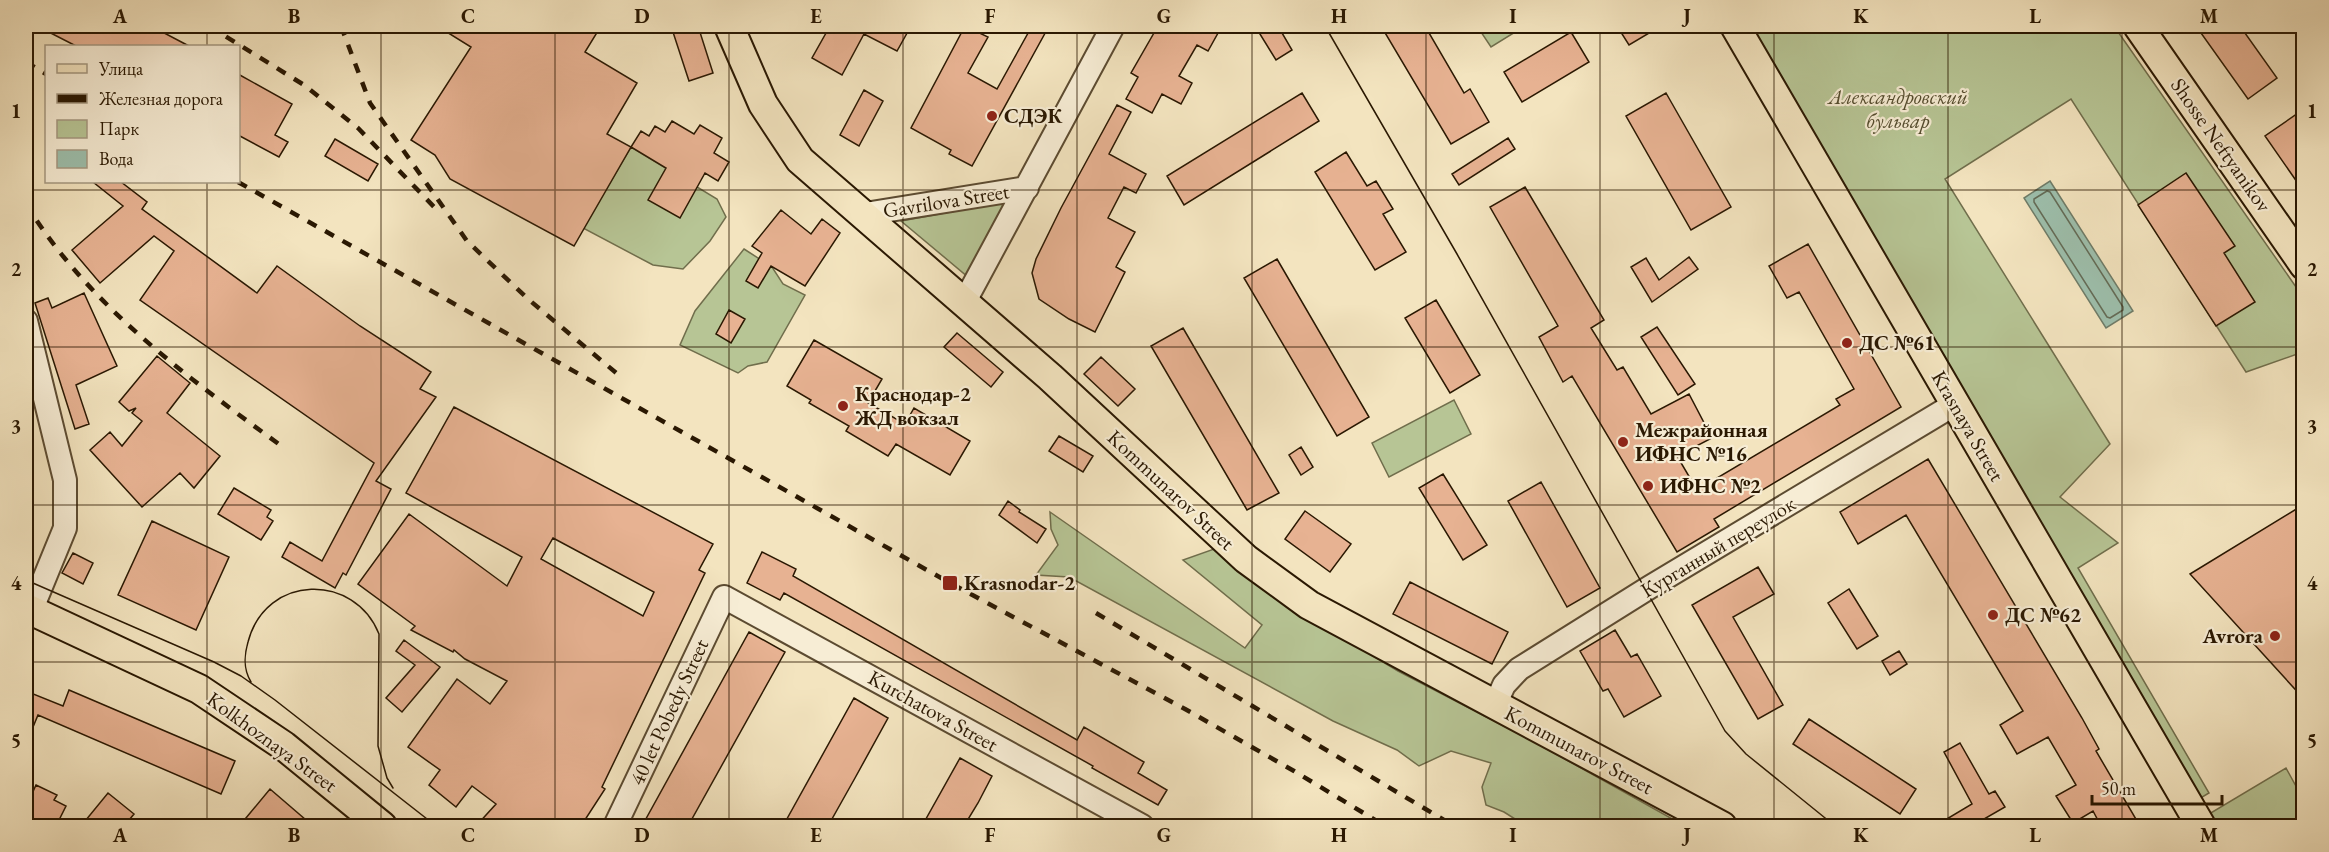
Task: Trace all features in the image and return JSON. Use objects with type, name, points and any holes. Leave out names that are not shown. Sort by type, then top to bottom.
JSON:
[{"type":"main road","name":"Kommunarov Street","points":[[729,26],[764,104],[800,160],[965,301],[1246,559],[1309,605],[1722,826]]},
{"type":"main road","name":"Krasnaya Street","points":[[1735,26],[2201,826]]},
{"type":"main road","name":"Shosse Neftyanikov","points":[[2138,26],[2304,265]]},
{"type":"main road","name":"Kolkhoznaya Street","points":[[28,609],[199,689],[284,746],[382,826]]},
{"type":"street","name":"Gavrilova Street","points":[[965,301],[1113,26]]},
{"type":"street","name":"Gavrilova Street","points":[[865,214],[1027,188]]},
{"type":"street","points":[[26,321],[30,351],[65,480],[65,528],[28,609]]},
{"type":"street","name":"Курганный переулок","points":[[1495,705],[1504,685],[1519,669],[1620,605],[1955,404]]},
{"type":"street","name":"40 let Pobedy Street","points":[[615,826],[724,597]]},
{"type":"street","name":"Kurchatova Street","points":[[724,597],[1142,826]]},
{"type":"green space","points":[[1477,26],[1525,26],[1491,47]]},
{"type":"green space","name":"Александровский бульвар","points":[[1751,26],[2114,26],[2303,297],[2303,352],[2246,372],[2071,99],[1945,179],[2110,444],[2060,497],[2118,543],[2078,568],[2209,793],[2199,799],[2021,488]]},
{"type":"green space","points":[[631,147],[717,199],[726,217],[710,241],[683,269],[653,265],[583,228]]},
{"type":"green space","points":[[1011,201],[968,277],[901,221]]},
{"type":"green space","points":[[744,249],[772,267],[783,284],[805,295],[767,362],[748,366],[738,373],[680,345],[695,311]]},
{"type":"green space","points":[[1454,400],[1471,434],[1389,477],[1372,443]]},
{"type":"green space","points":[[1050,512],[1245,648],[1262,625],[1183,560],[1214,549],[1262,589],[1398,671],[1538,744],[1685,826],[1526,826],[1504,812],[1486,805],[1482,787],[1491,763],[1451,751],[1419,766],[1397,750],[1333,721],[1069,577],[1036,575],[1058,545],[1051,529]]},
{"type":"green space","points":[[2286,768],[2303,799],[2303,826],[2217,826],[2209,814]]},
{"type":"water","points":[[2050,181],[2133,311],[2106,328],[2024,198]]},
{"type":"building","points":[[37,26],[151,26],[187,45],[74,45]]},
{"type":"building","points":[[437,26],[601,26],[585,52],[637,83],[607,134],[631,147],[574,246],[450,179],[435,155],[411,140],[471,47]]},
{"type":"building","points":[[671,26],[698,26],[713,73],[689,81]]},
{"type":"building","points":[[830,26],[911,26],[897,51],[864,34],[842,75],[812,58]]},
{"type":"building","points":[[965,26],[988,37],[968,73],[997,89],[1032,26],[1049,26],[972,166],[949,154],[951,150],[911,128]]},
{"type":"building","points":[[1158,26],[1205,26],[1218,33],[1208,51],[1197,45],[1179,76],[1192,83],[1181,104],[1162,94],[1152,113],[1126,99],[1138,77],[1131,73]]},
{"type":"building","points":[[1255,26],[1278,26],[1292,50],[1276,60]]},
{"type":"building","points":[[1381,26],[1425,26],[1464,93],[1470,89],[1489,122],[1451,144]]},
{"type":"building","points":[[1617,26],[1661,26],[1629,45]]},
{"type":"building","points":[[2196,26],[2240,26],[2277,78],[2248,99]]},
{"type":"building","points":[[1571,32],[1589,62],[1522,102],[1504,72]]},
{"type":"building","points":[[240,75],[292,104],[275,135],[288,142],[279,157],[240,136]]},
{"type":"building","points":[[864,90],[883,101],[859,146],[840,135]]},
{"type":"building","points":[[1302,93],[1319,121],[1184,205],[1167,176]]},
{"type":"building","points":[[1666,93],[1731,207],[1691,230],[1626,116]]},
{"type":"building","points":[[1117,105],[1131,112],[1109,154],[1146,174],[1136,193],[1124,187],[1108,218],[1135,232],[1116,267],[1125,272],[1095,332],[1069,319],[1039,299],[1032,273],[1036,259],[1061,208]]},
{"type":"building","points":[[2304,109],[2304,192],[2265,136]]},
{"type":"building","points":[[672,121],[694,134],[700,125],[722,138],[714,153],[729,162],[718,181],[705,173],[680,218],[648,200],[666,168],[631,147],[641,131],[649,136],[655,126],[665,132]]},
{"type":"building","points":[[1508,138],[1515,149],[1459,185],[1452,174]]},
{"type":"building","points":[[335,139],[378,164],[368,181],[325,156]]},
{"type":"building","points":[[1346,152],[1367,186],[1376,181],[1393,209],[1383,214],[1406,252],[1375,270],[1315,172]]},
{"type":"building","points":[[2186,173],[2235,246],[2224,253],[2255,302],[2216,326],[2138,205]]},
{"type":"building","points":[[94,183],[122,183],[147,202],[142,209],[257,293],[277,266],[360,326],[431,372],[420,389],[436,397],[376,481],[391,489],[346,575],[343,573],[335,588],[282,557],[290,542],[322,561],[374,463],[140,300],[174,251],[154,236],[100,283],[72,250],[123,206]]},
{"type":"building","points":[[1525,187],[1604,320],[1591,328],[1617,370],[1623,367],[1651,414],[1689,394],[1712,438],[1677,456],[1697,490],[1840,405],[1836,399],[1854,389],[1799,292],[1787,298],[1769,266],[1808,244],[1901,407],[1714,519],[1719,527],[1677,552],[1572,376],[1563,382],[1539,337],[1558,326],[1490,207]]},
{"type":"building","points":[[781,210],[811,234],[822,219],[840,233],[805,286],[771,266],[758,288],[746,281],[762,253],[752,246]]},
{"type":"building","points":[[1689,257],[1698,269],[1652,302],[1631,267],[1646,258],[1659,280]]},
{"type":"building","points":[[1277,259],[1369,417],[1337,436],[1244,278]]},
{"type":"building","points":[[84,293],[117,366],[76,385],[89,424],[75,429],[35,303],[48,298],[52,308]]},
{"type":"building","points":[[1436,300],[1480,375],[1450,393],[1405,318]]},
{"type":"building","points":[[729,310],[745,319],[731,343],[716,334]]},
{"type":"building","points":[[1657,327],[1695,384],[1678,395],[1641,337]]},
{"type":"building","points":[[1183,328],[1279,493],[1247,510],[1151,346]]},
{"type":"building","points":[[957,333],[1003,372],[991,387],[944,347]]},
{"type":"building","name":"Краснодар-2 ЖД вокзал","points":[[814,340],[882,379],[868,403],[905,424],[914,408],[970,441],[950,475],[896,444],[888,456],[846,431],[849,426],[809,403],[811,400],[787,386]]},
{"type":"building","points":[[157,356],[190,383],[167,413],[220,456],[194,488],[180,473],[142,507],[90,450],[110,432],[122,446],[142,421],[132,413],[136,408],[129,411],[119,402]]},
{"type":"building","points":[[1101,357],[1135,389],[1118,406],[1084,374]]},
{"type":"building","points":[[454,407],[713,544],[699,570],[705,573],[602,787],[605,789],[581,826],[476,826],[496,804],[472,786],[456,807],[429,785],[440,770],[408,747],[457,679],[490,704],[507,681],[465,659],[454,650],[453,652],[411,630],[415,626],[358,584],[409,514],[507,586],[522,557],[406,493]],"holes":[[[553,538],[654,592],[643,616],[541,559]]]},
{"type":"building","points":[[1059,436],[1093,456],[1083,472],[1049,451]]},
{"type":"building","points":[[1301,447],[1313,467],[1301,475],[1289,455]]},
{"type":"building","name":"ДС №62","points":[[1928,459],[2082,718],[2099,749],[2096,751],[2140,826],[2101,826],[2093,811],[2073,823],[2056,796],[2076,785],[2048,737],[2017,754],[2000,725],[2023,711],[1906,515],[1858,544],[1840,512]]},
{"type":"building","points":[[1443,474],[1487,545],[1463,560],[1419,488]]},
{"type":"building","points":[[1541,482],[1600,588],[1567,607],[1508,501]]},
{"type":"building","points":[[234,488],[271,510],[267,517],[273,521],[261,540],[218,514]]},
{"type":"building","points":[[1008,501],[1020,510],[1019,512],[1046,529],[1037,543],[999,515]]},
{"type":"building","name":"Avrora","points":[[2298,508],[2304,521],[2304,699],[2190,574]]},
{"type":"building","points":[[1305,511],[1351,544],[1330,572],[1285,539]]},
{"type":"building","points":[[152,521],[229,557],[196,630],[118,595]]},
{"type":"building","points":[[762,552],[796,569],[793,576],[1077,740],[1084,727],[1144,762],[1138,773],[1167,790],[1158,805],[1092,768],[1093,766],[784,593],[780,600],[747,583]]},
{"type":"building","points":[[73,553],[93,563],[83,584],[62,573]]},
{"type":"building","points":[[1758,567],[1774,594],[1733,617],[1783,705],[1758,719],[1692,605]]},
{"type":"building","points":[[1410,582],[1508,632],[1492,664],[1393,614]]},
{"type":"building","points":[[1849,589],[1878,636],[1857,649],[1828,603]]},
{"type":"building","points":[[1615,630],[1631,657],[1637,654],[1661,696],[1624,717],[1608,689],[1603,691],[1580,651]]},
{"type":"building","points":[[749,632],[785,652],[688,826],[642,826]]},
{"type":"building","points":[[404,640],[440,667],[402,712],[386,698],[415,665],[396,651]]},
{"type":"building","points":[[1899,651],[1907,664],[1890,675],[1882,661]]},
{"type":"building","points":[[69,690],[235,761],[221,794],[38,715],[26,744],[26,691],[63,706]]},
{"type":"building","points":[[854,698],[888,718],[855,778],[828,826],[783,826]]},
{"type":"building","points":[[1809,719],[1916,789],[1900,814],[1793,744]]},
{"type":"building","points":[[1960,743],[1989,794],[1995,791],[2005,807],[1972,826],[1935,826],[1972,804],[1944,752]]},
{"type":"building","points":[[960,758],[992,776],[978,803],[964,826],[922,826]]},
{"type":"building","points":[[36,785],[57,795],[54,800],[66,806],[56,826],[26,826],[26,807]]},
{"type":"building","points":[[270,789],[313,826],[256,826],[246,818]]},
{"type":"building","points":[[108,793],[134,814],[124,826],[81,826]]},
{"type":"tram line","points":[[1325,26],[1457,254],[1725,731],[1746,754],[1835,826]]},
{"type":"tram line","points":[[26,580],[241,676],[436,826]]},
{"type":"tram line","points":[[251,682],[245,662],[248,642],[258,619],[273,603],[291,593],[311,589],[332,592],[351,600],[367,614],[379,634],[378,746],[387,778],[393,788]]},
{"type":"railway","points":[[209,26],[240,45]]},
{"type":"railway","points":[[341,26],[370,103],[467,241],[528,299],[621,377]]},
{"type":"railway","points":[[240,45],[304,85],[358,128],[438,211]]},
{"type":"railway","points":[[26,62],[45,73]]},
{"type":"railway","points":[[240,183],[950,583],[1185,709],[1385,826]]},
{"type":"railway","points":[[26,204],[51,241],[109,306],[175,365],[280,445]]},
{"type":"railway","points":[[1096,613],[1454,826]]},
{"type":"place","name":"СДЭК","points":[[992,116]]},
{"type":"place","name":"ДС №61","points":[[1847,343]]},
{"type":"place","name":"Краснодар-2 ЖД вокзал","points":[[843,406]]},
{"type":"place","name":"Межрайонная ИФНС №16","points":[[1623,442]]},
{"type":"place","name":"ИФНС №2","points":[[1648,486]]},
{"type":"place","name":"Krasnodar-2","points":[[950,583]]},
{"type":"place","name":"ДС №62","points":[[1993,615]]},
{"type":"place","name":"Avrora","points":[[2275,636]]}]
